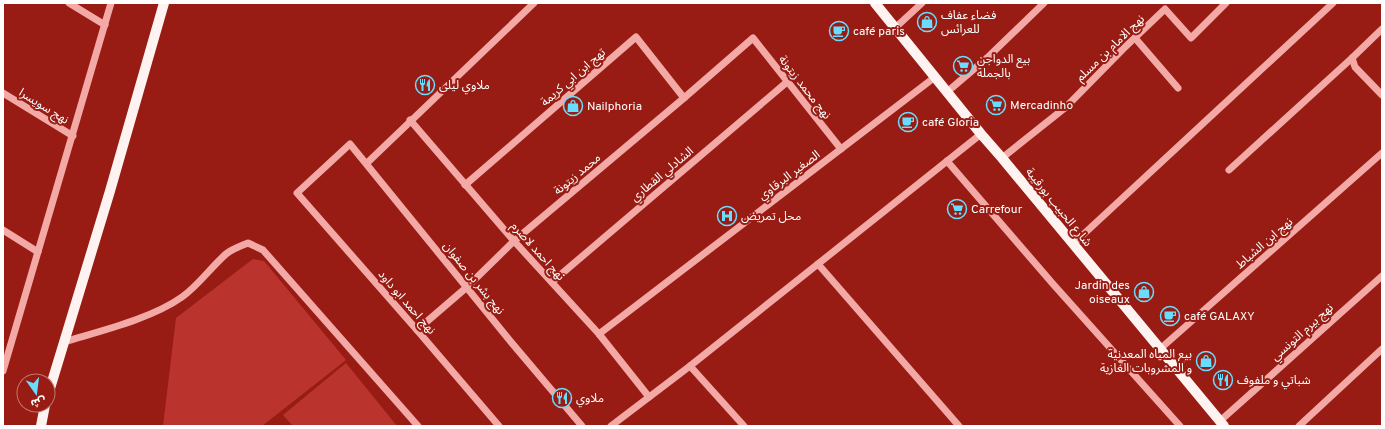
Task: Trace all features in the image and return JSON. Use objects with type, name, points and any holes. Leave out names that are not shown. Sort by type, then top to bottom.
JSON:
[{"type":"main road","points":[[55,373],[110,191],[164,3]]},
{"type":"main road","name":"شارع الحبيب بورقيبة","points":[[875,3],[981,134],[1222,424]]},
{"type":"main road","points":[[33,426],[41,413]]},
{"type":"main road","points":[[41,426],[43,413]]},
{"type":"street","points":[[69,3],[105,26]]},
{"type":"street","points":[[4,368],[111,3]]},
{"type":"street","points":[[367,163],[410,120],[534,3]]},
{"type":"street","points":[[895,28],[922,3]]},
{"type":"street","points":[[947,92],[987,58],[1044,3]]},
{"type":"street","name":"نهج الامام بن مسلم","points":[[1002,158],[1066,107],[1165,9],[1192,38],[1226,3]]},
{"type":"street","points":[[1073,244],[1333,3]]},
{"type":"street","points":[[1229,170],[1382,29]]},
{"type":"street","name":"تهج ابن ابي كريمة","points":[[465,184],[636,37],[684,98]]},
{"type":"street","name":"نهج محمد زيتونة","points":[[753,38],[841,149]]},
{"type":"street","name":"محمد زيتونة","points":[[417,330],[467,287],[514,241],[753,38]]},
{"type":"street","points":[[1135,38],[1178,88]]},
{"type":"street","points":[[1352,58],[1355,67],[1382,95]]},
{"type":"street","name":"الصغير البرقاوي","points":[[599,334],[935,77]]},
{"type":"street","name":"الشادلي القطاري","points":[[552,282],[787,82]]},
{"type":"street","name":"نهج سويسرا","points":[[3,93],[73,136]]},
{"type":"street","name":"نهج احمد لاصرم","points":[[410,120],[514,241],[599,334],[649,397]]},
{"type":"street","points":[[611,426],[690,366],[981,134]]},
{"type":"street","name":"نهج بشر بن صفوان","points":[[297,193],[350,144],[582,426]]},
{"type":"street","name":"نهج ابن الشباط","points":[[1160,349],[1382,153]]},
{"type":"street","points":[[947,161],[1053,284],[1180,426]]},
{"type":"street","name":"نهج احمد ابو داود","points":[[297,193],[499,426]]},
{"type":"street","points":[[3,230],[38,252]]},
{"type":"street","points":[[64,342],[132,321],[163,308],[181,298],[198,284],[226,254],[248,243],[263,250],[418,426]]},
{"type":"street","points":[[818,264],[960,426]]},
{"type":"street","name":"نهج بيرم التونسي","points":[[1222,424],[1382,276]]},
{"type":"street","points":[[1299,426],[1382,349]]},
{"type":"street","points":[[690,366],[744,426]]},
{"type":"shaded area","points":[[253,259],[264,261],[346,360],[262,426],[163,426],[176,318]]},
{"type":"shaded area","points":[[346,363],[397,426],[293,426],[283,415]]},
{"type":"place","name":"فضاء عفاف للعرائس","points":[[927,22]]},
{"type":"place","name":"café paris","points":[[839,31]]},
{"type":"place","name":"بيع الدواجن بالجملة","points":[[963,66]]},
{"type":"place","name":"ملاوي ليلى","points":[[425,85]]},
{"type":"place","name":"Mercadinho","points":[[996,105]]},
{"type":"place","name":"Nailphoria","points":[[573,106]]},
{"type":"place","name":"café Gloria","points":[[908,122]]},
{"type":"place","name":"Carrefour","points":[[957,209]]},
{"type":"place","name":"محل تمريض","points":[[727,216]]},
{"type":"place","name":"Jardin des oiseaux","points":[[1144,292]]},
{"type":"place","name":"café GALAXY","points":[[1170,316]]},
{"type":"place","name":"بيع المياه المعدنية و المشروبات الغازية","points":[[1206,361]]},
{"type":"place","name":"شباتي و ملفوف","points":[[1223,380]]},
{"type":"place","name":"ملاوي","points":[[562,398]]}]
